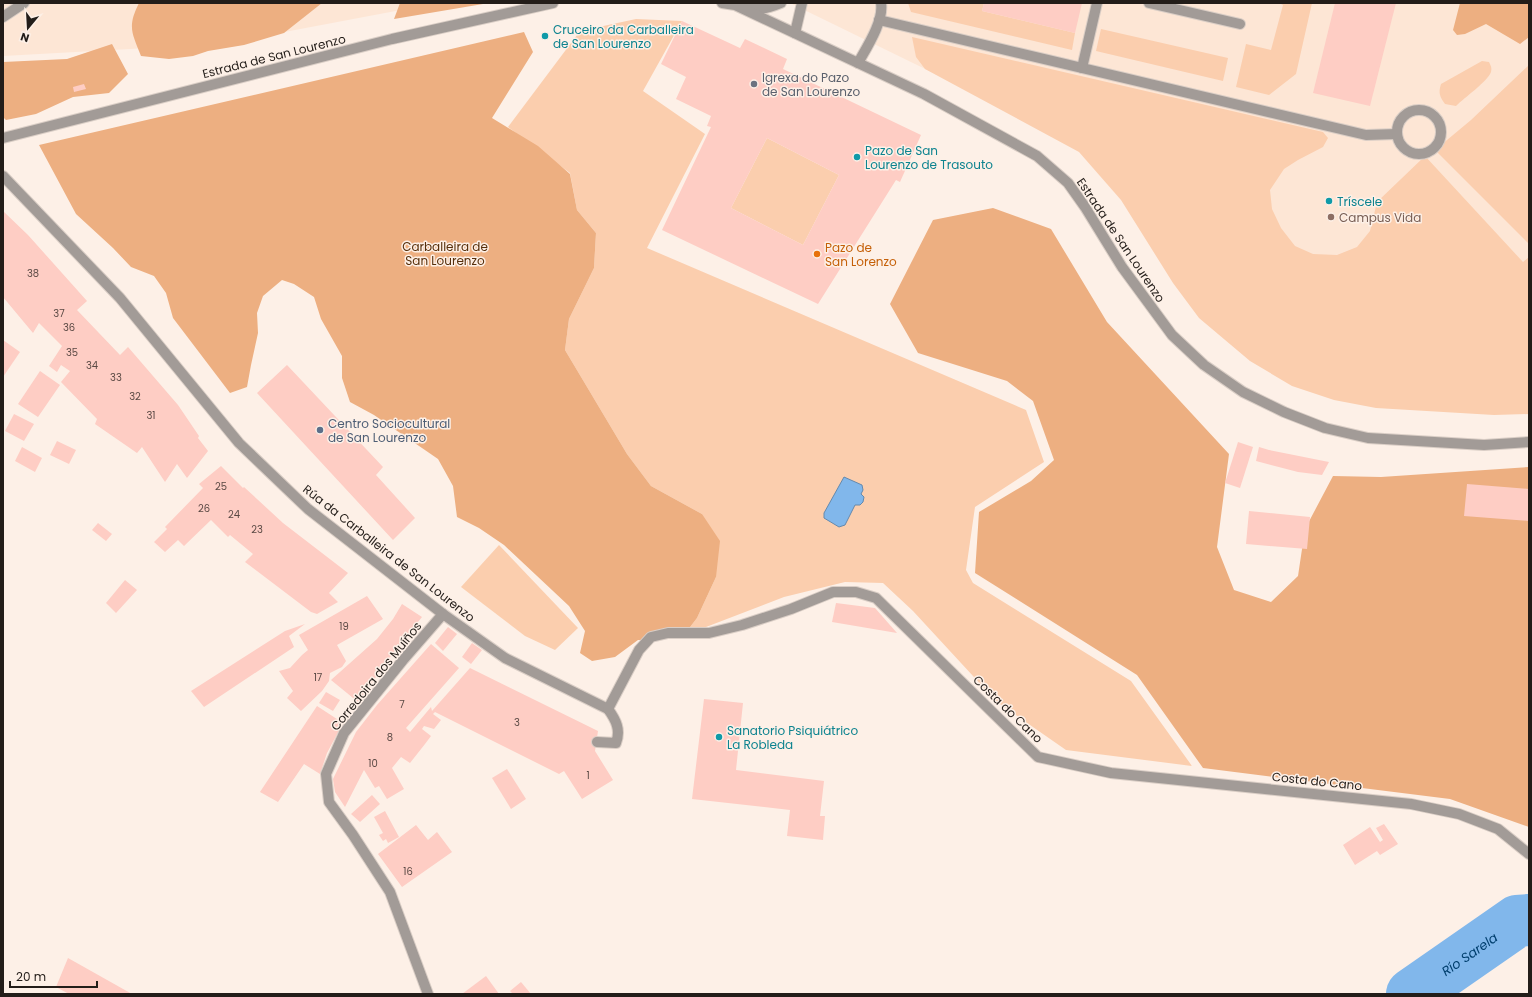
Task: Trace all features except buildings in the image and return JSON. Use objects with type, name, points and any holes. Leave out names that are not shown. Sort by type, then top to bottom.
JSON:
[{"type":"street","points":[[3,17],[24,3]]},
{"type":"street","name":"Estrada de San Lourenzo","points":[[3,138],[392,39],[553,3]]},
{"type":"street","name":"Estrada de San Lourenzo","points":[[722,3],[735,5],[924,94],[1037,156],[1068,183],[1085,207],[1122,267],[1172,335],[1204,365],[1243,392],[1284,412],[1325,428],[1368,438],[1484,445],[1529,442]]},
{"type":"street","points":[[735,5],[754,9],[769,9],[780,3]]},
{"type":"street","points":[[795,33],[802,3]]},
{"type":"street","points":[[858,63],[880,20],[882,7],[881,3]]},
{"type":"street","points":[[1082,68],[1097,3]]},
{"type":"street","points":[[1149,3],[1240,24]]},
{"type":"street","points":[[880,20],[1366,135],[1397,134]]},
{"type":"street","points":[[1415,110],[1429,111],[1435,115],[1441,128],[1440,141],[1436,147],[1431,151],[1418,154],[1406,150],[1402,146],[1397,134],[1399,121],[1403,116],[1415,110]]},
{"type":"street","name":"Rúa da Carballeira de San Lourenzo","points":[[3,176],[120,298],[239,443],[308,510],[443,614],[505,658],[608,709]]},
{"type":"street","name":"Costa do Cano","points":[[608,709],[639,650],[651,637],[668,633],[708,633],[742,626],[791,609],[832,592],[856,592],[876,598],[1038,757],[1111,773],[1411,804],[1459,814],[1498,829],[1529,854]]},
{"type":"street","name":"Corredoira dos Muíños","points":[[428,994],[390,892],[354,835],[329,802],[326,774],[344,733],[403,660],[443,614]]},
{"type":"street","points":[[596,742],[616,742],[618,727],[615,718],[608,709]]},
{"type":"shaded area","points":[[3,3],[438,3],[221,44],[3,56]]},
{"type":"shaded area","name":"Campus Vida","points":[[790,3],[1529,3],[1529,392],[1083,146]]},
{"type":"shaded area","points":[[908,3],[984,3],[982,11],[1075,33],[1072,50],[911,12]]},
{"type":"shaded area","points":[[1279,3],[1312,3],[1296,74],[1269,95],[1236,87],[1246,44],[1271,50],[1283,5]]},
{"type":"shaded area","points":[[636,19],[682,21],[643,91],[705,134],[647,248],[1026,410],[1044,462],[975,507],[966,570],[973,583],[1131,681],[1192,766],[1066,750],[997,702],[913,611],[883,583],[845,582],[784,597],[706,627],[687,631],[697,618],[716,577],[702,514],[651,486],[627,454],[565,350],[569,319],[594,268],[596,233],[577,210],[570,173],[508,127],[580,31]]},
{"type":"shaded area","points":[[1101,29],[1228,58],[1223,81],[1096,51]]},
{"type":"shaded area","points":[[912,37],[1323,132],[1328,138],[1323,147],[1284,169],[1270,190],[1272,209],[1281,228],[1295,246],[1313,254],[1337,255],[1357,247],[1370,231],[1377,202],[1425,156],[1523,262],[1529,257],[1529,414],[1494,415],[1376,408],[1334,400],[1292,386],[1250,361],[1199,318],[1173,283],[1121,200],[1079,152],[925,69],[916,57]]},
{"type":"shaded area","points":[[1482,61],[1489,62],[1491,72],[1489,76],[1456,106],[1445,104],[1440,95],[1441,84]]},
{"type":"shaded area","points":[[1529,65],[1529,244],[1435,150],[1471,120]]},
{"type":"shaded area","points":[[767,138],[839,175],[803,245],[731,208]]},
{"type":"shaded area","points":[[499,545],[578,628],[555,650],[525,636],[461,587]]},
{"type":"green space","points":[[139,3],[322,3],[284,33],[244,45],[208,51],[193,56],[169,59],[141,56],[132,30],[133,18]]},
{"type":"green space","points":[[400,3],[489,3],[394,19]]},
{"type":"green space","points":[[1460,3],[1529,3],[1529,37],[1520,44],[1486,24],[1465,34],[1457,35],[1453,30]]},
{"type":"green space","name":"Carballeira de San Lourenzo","points":[[524,32],[533,52],[492,118],[538,146],[570,174],[577,210],[596,233],[594,268],[569,319],[565,350],[627,454],[651,486],[702,514],[720,541],[716,577],[697,618],[687,631],[646,640],[638,640],[615,657],[592,661],[580,653],[585,631],[569,606],[504,545],[479,528],[457,517],[453,486],[438,459],[374,415],[350,402],[342,378],[342,356],[321,319],[314,297],[294,284],[282,280],[263,296],[257,313],[258,333],[247,387],[230,393],[173,318],[166,293],[154,276],[131,267],[76,214],[39,145]]},
{"type":"green space","points":[[112,44],[128,74],[109,93],[73,97],[36,114],[6,120],[3,117],[3,62],[67,59]]},
{"type":"green space","points":[[993,208],[1051,229],[1107,322],[1229,454],[1217,547],[1234,590],[1271,602],[1298,576],[1305,529],[1333,476],[1381,477],[1529,467],[1529,827],[1450,799],[1203,768],[1137,675],[975,573],[979,512],[1031,481],[1054,460],[1033,401],[1007,381],[918,353],[890,304],[933,220]]},
{"type":"water","points":[[844,477],[862,485],[863,490],[861,494],[864,497],[863,502],[860,505],[855,505],[845,525],[839,527],[824,518],[824,513]]},
{"type":"waterway","name":"Río Sarela","points":[[1412,994],[1517,921],[1529,920]]},
{"type":"place","name":"Cruceiro da Carballeira de San Lourenzo","points":[[545,36]]},
{"type":"place","name":"Igrexa do Pazo de San Lourenzo","points":[[754,84]]},
{"type":"place","name":"Pazo de San Lourenzo de Trasouto","points":[[857,157]]},
{"type":"place","name":"Tríscele","points":[[1329,201]]},
{"type":"place","name":"Campus Vida","points":[[1331,217]]},
{"type":"place","name":"Pazo de San Lorenzo","points":[[817,254]]},
{"type":"place","name":"Centro Sociocultural de San Lourenzo","points":[[320,430]]},
{"type":"place","name":"Sanatorio Psiquiátrico La Robleda","points":[[719,737]]}]
